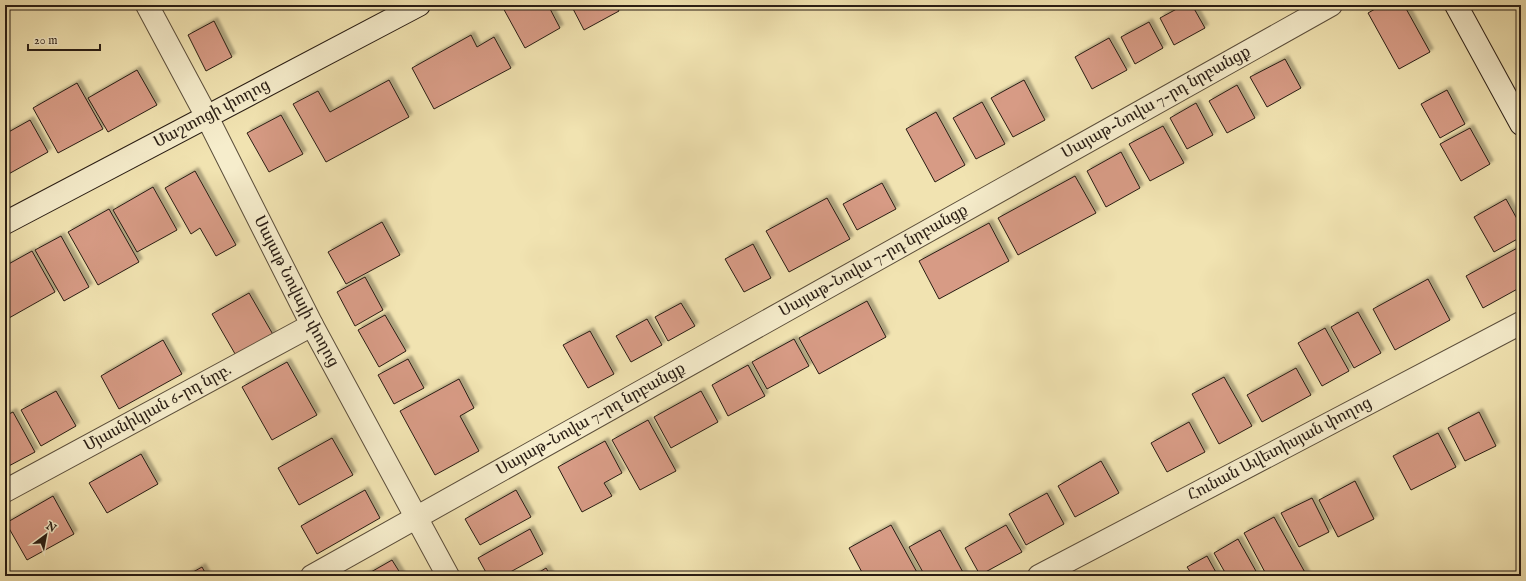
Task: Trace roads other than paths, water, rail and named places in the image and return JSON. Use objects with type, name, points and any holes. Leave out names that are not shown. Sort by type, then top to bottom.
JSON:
[{"type":"street","name":"Սայաթ Նովայի փողոց","points":[[147,5],[312,325],[448,576]]},
{"type":"street","name":"Մաշտոցի փողոց","points":[[5,224],[419,5]]},
{"type":"street","name":"Սայաթ-Նովա 7-րդ նրբանցք","points":[[312,576],[1331,5]]},
{"type":"street","points":[[1456,5],[1521,124]]},
{"type":"street","name":"Հունան Ավետիսյան փողոց","points":[[1039,576],[1521,323]]},
{"type":"street","name":"Մյասնիկյան 6-րդ նրբ.","points":[[5,491],[312,325]]}]
